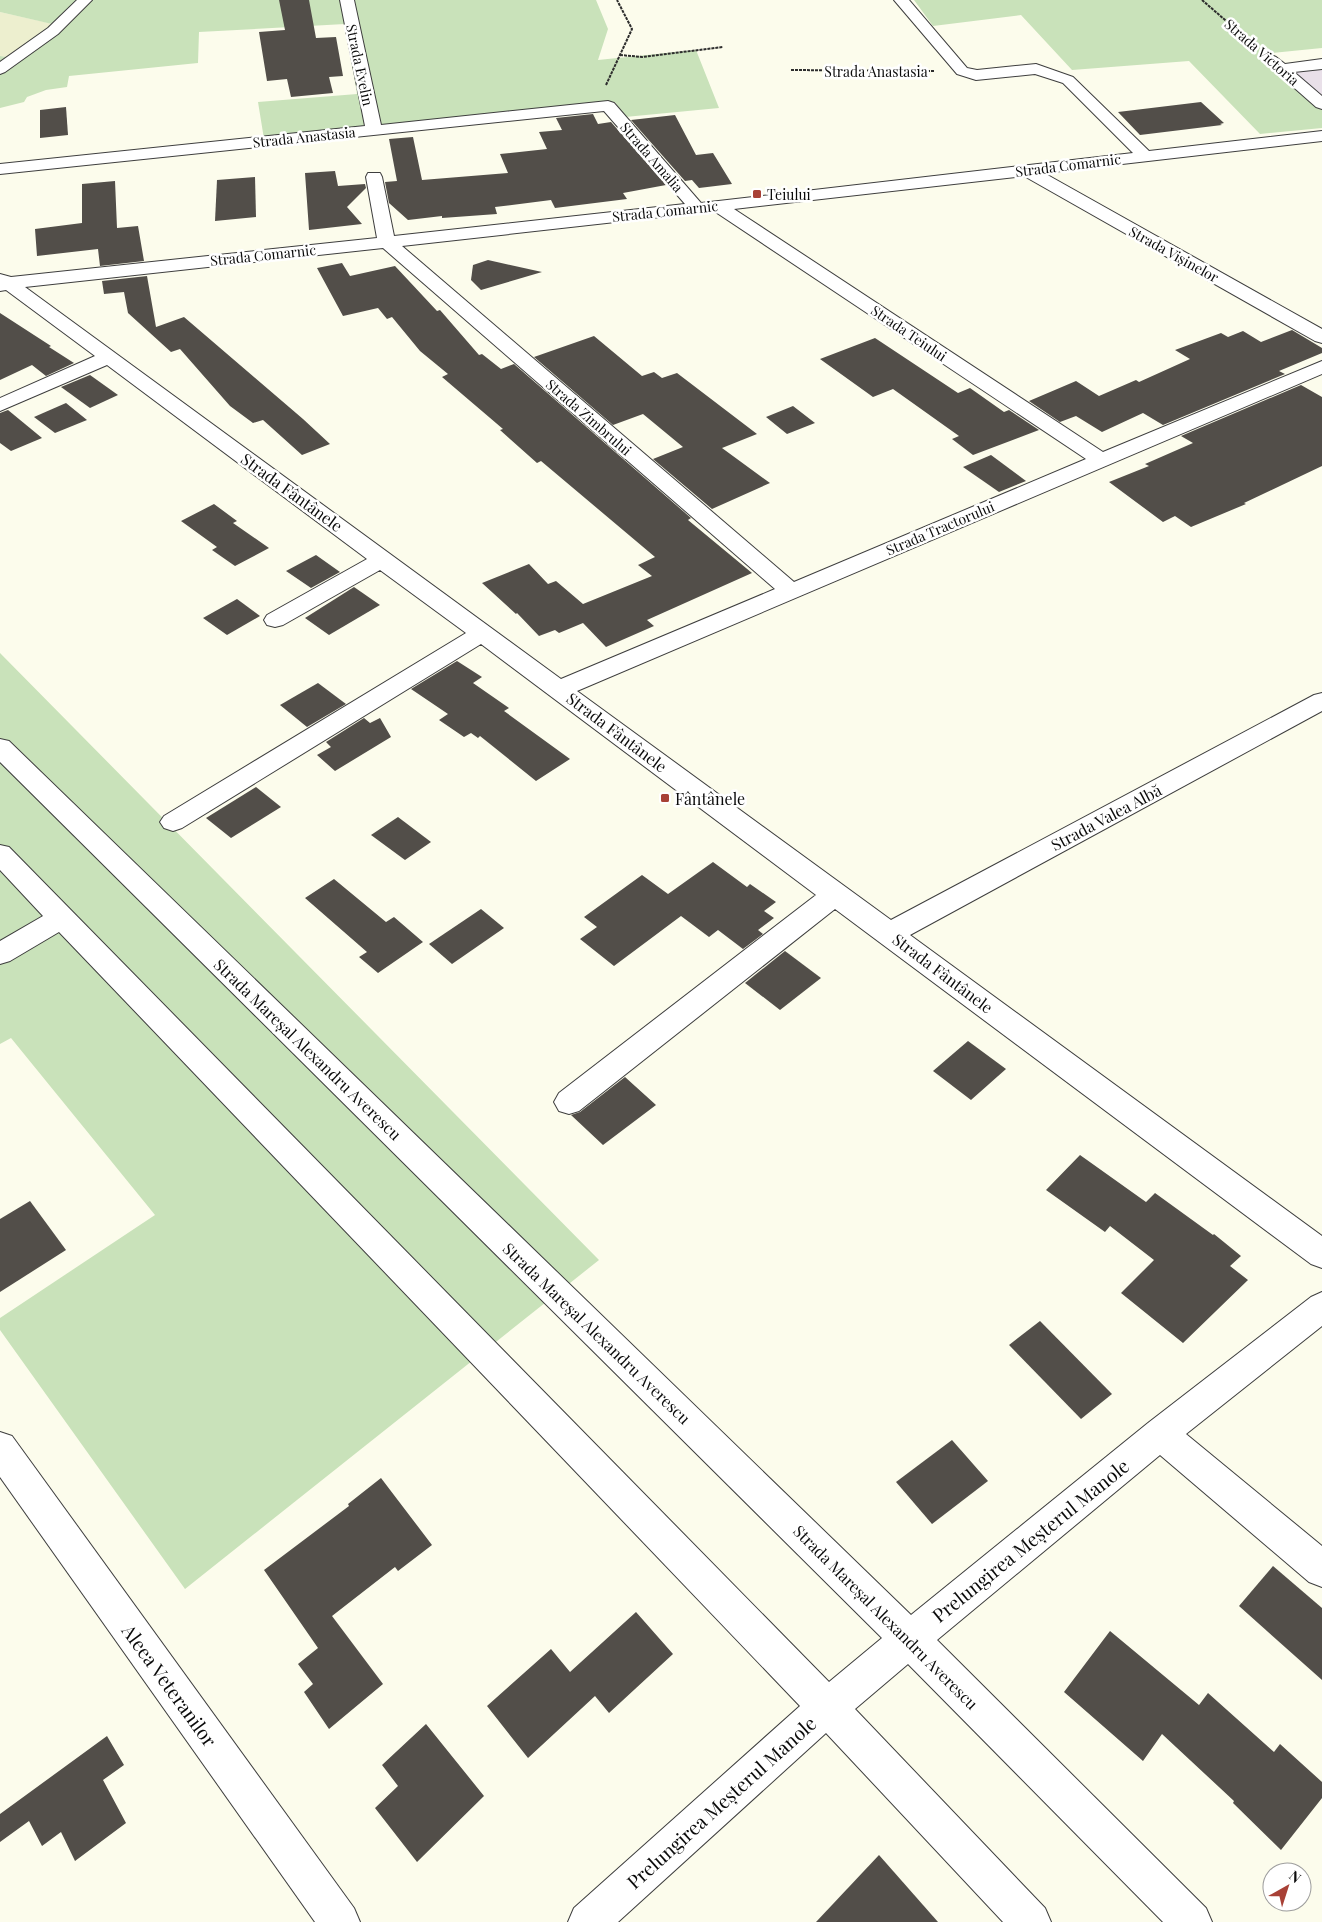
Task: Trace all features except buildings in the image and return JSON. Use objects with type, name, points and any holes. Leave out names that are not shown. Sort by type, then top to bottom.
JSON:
[{"type":"street","points":[[0,69],[53,31],[85,0]]},
{"type":"street","name":"Strada Evelin","points":[[347,0],[374,130]]},
{"type":"street","points":[[901,0],[962,71],[976,75],[1036,69],[1068,80],[1145,156]]},
{"type":"street","points":[[1276,64],[1322,64]]},
{"type":"street","name":"Strada Victoria","points":[[1276,64],[1322,104]]},
{"type":"street","name":"Strada Anastasia","points":[[0,169],[608,106]]},
{"type":"street","name":"Strada Amalia","points":[[608,106],[696,208]]},
{"type":"street","name":"Strada Comarnic","points":[[3,283],[717,206],[1322,136]]},
{"type":"street","name":"Strada Vișinelor","points":[[1026,170],[1322,338]]},
{"type":"street","points":[[374,177],[387,242]]},
{"type":"street","name":"Strada Teiului","points":[[717,206],[1101,460]]},
{"type":"street","name":"Strada Zimbrului","points":[[387,242],[791,592]]},
{"type":"street","name":"Strada Fântânele","points":[[3,283],[109,357],[1322,1254]]},
{"type":"street","points":[[0,405],[109,357]]},
{"type":"street","name":"Strada Tractorului","points":[[559,689],[1322,368]]},
{"type":"street","points":[[275,620],[383,559]]},
{"type":"street","points":[[173,822],[483,633]]},
{"type":"street","name":"Strada Valea Albă","points":[[890,933],[1322,701]]},
{"type":"street","name":"Strada Mareșal Alexandru Averescu","points":[[0,746],[909,1639],[1192,1922]]},
{"type":"street","points":[[0,854],[827,1708],[1031,1922]]},
{"type":"street","points":[[569,1102],[836,894]]},
{"type":"street","points":[[0,954],[61,918]]},
{"type":"street","name":"Prelungirea Meșterul Manole","points":[[588,1922],[827,1708],[909,1639],[1160,1434],[1322,1307]]},
{"type":"street","points":[[1160,1434],[1322,1568]]},
{"type":"street","name":"Aleea Veteranilor","points":[[0,1448],[340,1922]]},
{"type":"path","points":[[608,106],[603,98],[604,91],[632,29],[617,0]]},
{"type":"path","name":"Strada Victoria","points":[[1202,0],[1276,64]]},
{"type":"path","points":[[620,55],[642,57],[723,47]]},
{"type":"path","name":"Strada Anastasia","points":[[791,70],[962,71]]},
{"type":"shaded area","points":[[1322,67],[1322,98],[1289,70]]},
{"type":"green space","points":[[0,0],[596,0],[608,29],[598,60],[696,50],[719,108],[625,117],[615,102],[264,139],[258,102],[357,94],[345,24],[199,32],[198,63],[69,76],[67,87],[46,90],[27,97],[24,102],[0,108],[0,56],[7,57],[52,24],[0,12]]},
{"type":"green space","points":[[914,0],[1322,0],[1322,48],[1272,53],[1322,98],[1322,128],[1260,134],[1189,61],[1072,70],[1021,15],[933,26]]},
{"type":"green space","points":[[0,12],[53,24],[7,57],[0,56]]},
{"type":"green space","points":[[0,653],[599,1260],[185,1589],[0,1330],[0,1318],[155,1215],[11,1038],[0,1044]]},
{"type":"place","name":"Teiului","points":[[757,194]]},
{"type":"place","name":"Fântânele","points":[[665,798]]}]
